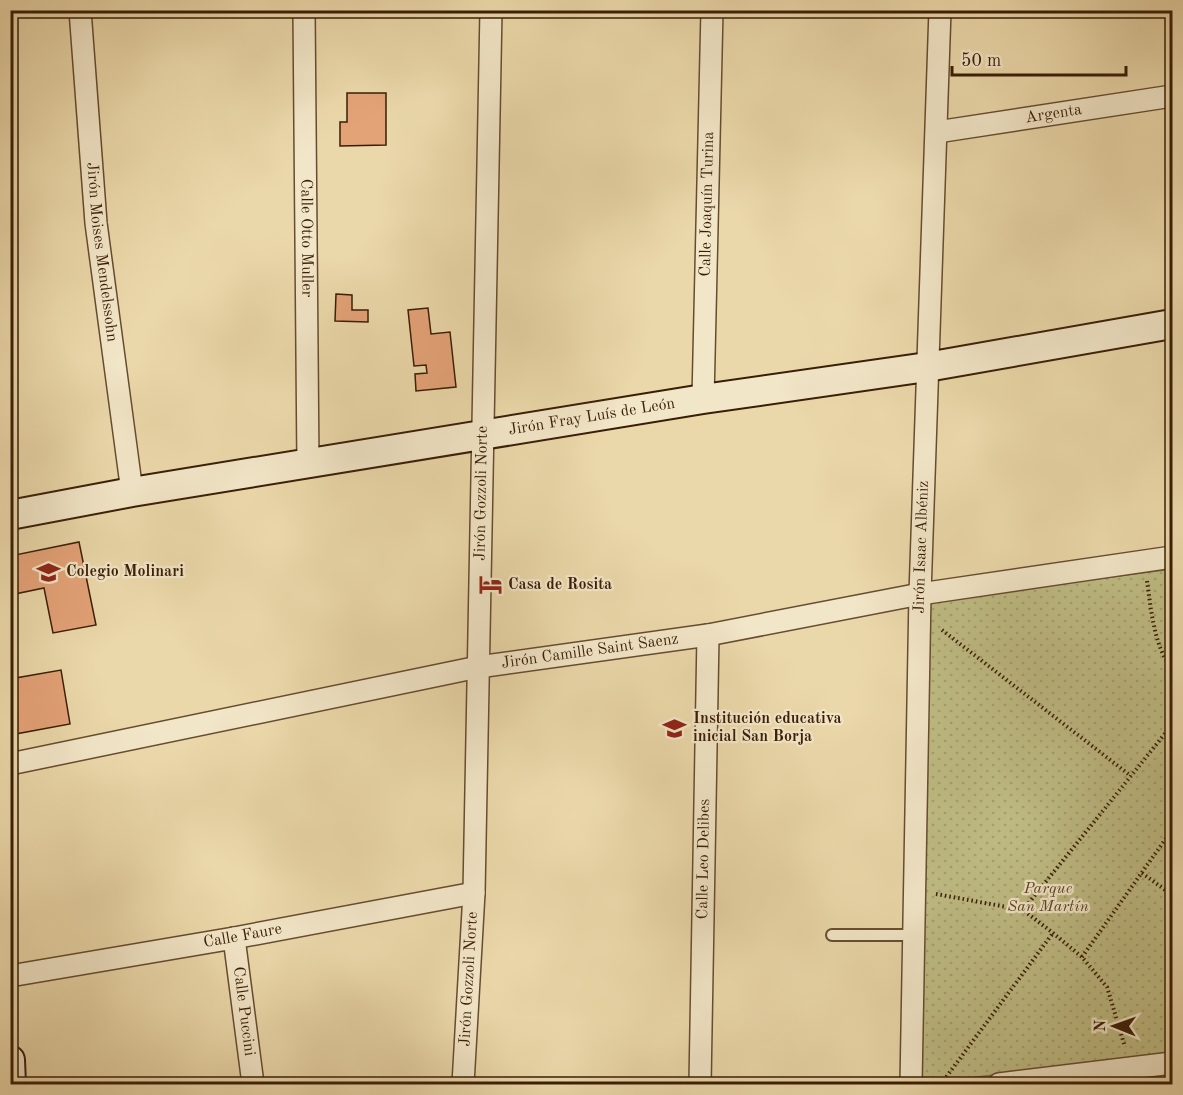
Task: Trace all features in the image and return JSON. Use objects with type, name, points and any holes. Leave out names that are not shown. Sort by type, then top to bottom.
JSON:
[{"type":"street","name":"Jirón Moises Mendelssohn","points":[[80,10],[96,223],[132,492]]},
{"type":"street","name":"Calle Otto Muller","points":[[304,10],[308,465]]},
{"type":"street","name":"Jirón Gozzoli Norte","points":[[463,1084],[474,893],[491,10]]},
{"type":"street","name":"Calle Joaquín Turina","points":[[703,399],[712,10]]},
{"type":"street","name":"Jirón Isaac Albéniz","points":[[911,1084],[919,603],[940,10]]},
{"type":"street","name":"Argenta","points":[[937,132],[1173,96]]},
{"type":"street","name":"Jirón Fray Luís de León","points":[[10,515],[132,492],[703,399],[927,367],[1173,324]]},
{"type":"street","name":"Jirón Camille Saint Saenz","points":[[10,764],[478,667],[919,603],[1173,557]]},
{"type":"street","name":"Calle Leo Delibes","points":[[700,1084],[708,634]]},
{"type":"street","name":"Calle Faure","points":[[10,976],[234,938],[474,893]]},
{"type":"street","name":"Calle Puccini","points":[[234,938],[253,1084]]},
{"type":"street","points":[[10,1060],[11,1084]]},
{"type":"street","points":[[999,1084],[1173,1063]]},
{"type":"lane","points":[[832,935],[914,935]]},
{"type":"path","points":[[1144,561],[1153,622],[1166,661],[1173,668]]},
{"type":"path","points":[[919,603],[1131,776]]},
{"type":"path","points":[[1023,910],[1173,725]]},
{"type":"path","points":[[1082,957],[1173,830]]},
{"type":"path","points":[[1142,873],[1173,895]]},
{"type":"path","points":[[914,893],[947,894],[1023,910],[1053,933],[1082,957],[1107,987],[1131,1068]]},
{"type":"path","points":[[941,1084],[1053,933]]},
{"type":"green space","name":"Parque San Martín","points":[[1172,569],[1172,1053],[921,1084],[928,601]]},
{"type":"building","points":[[347,93],[386,93],[386,145],[340,146],[340,122],[347,122]]},
{"type":"building","points":[[336,294],[352,295],[352,310],[368,310],[368,322],[335,321]]},
{"type":"building","points":[[428,308],[431,334],[450,332],[456,387],[416,391],[415,374],[427,373],[426,365],[414,366],[408,310]]},
{"type":"building","name":"Colegio Molinari","points":[[79,542],[96,625],[53,633],[44,588],[10,595],[10,556]]},
{"type":"building","points":[[61,670],[70,724],[10,735],[10,679]]},
{"type":"place","name":"Colegio Molinari","points":[[48,572]]},
{"type":"place","name":"Casa de Rosita","points":[[490,585]]},
{"type":"place","name":"Institución educativa inicial San Borja","points":[[675,728]]}]
